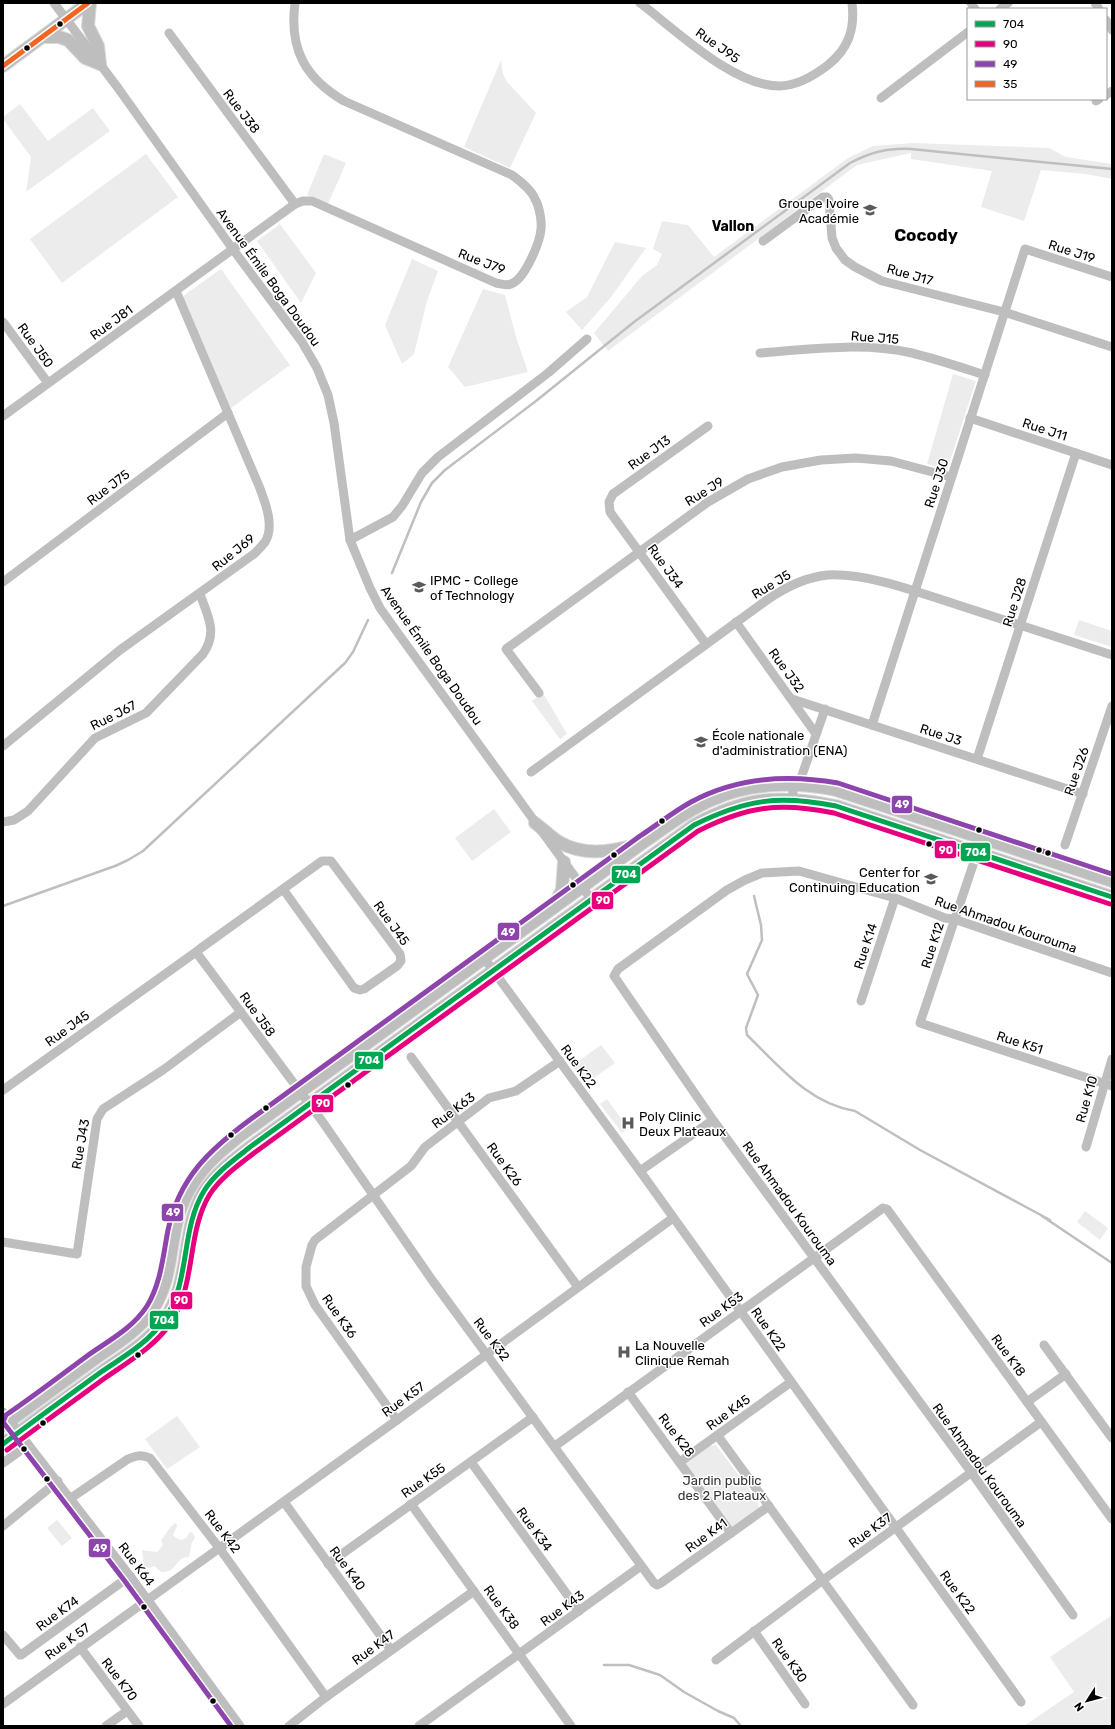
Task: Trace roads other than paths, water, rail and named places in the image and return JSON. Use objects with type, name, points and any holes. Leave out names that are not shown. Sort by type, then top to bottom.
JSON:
[{"type":"main road","points":[[3,66],[89,3]]},
{"type":"main road","points":[[44,37],[59,37],[68,40],[85,58],[100,64],[98,46],[88,26],[89,3]]},
{"type":"main road","points":[[5,1420],[133,1332],[152,1311],[166,1282],[177,1221],[190,1186],[211,1159],[300,1092],[644,842],[679,818],[713,799],[753,787],[779,784],[800,783],[836,790],[1112,881]]},
{"type":"main road","points":[[3,1444],[140,1344],[164,1320],[181,1286],[191,1223],[204,1192],[221,1170],[250,1147],[591,899],[694,825],[712,815],[760,801],[797,799],[836,806],[1112,897]]},
{"type":"main road","points":[[535,823],[559,842],[572,848],[585,851],[615,850],[644,842]]},
{"type":"main road","points":[[552,908],[562,890],[564,862]]},
{"type":"street","points":[[54,3],[66,20]]},
{"type":"street","name":"Rue J79","points":[[232,248],[295,204],[303,201],[312,201],[486,279],[503,285],[511,284],[518,280],[524,272],[538,245],[541,228],[540,213],[535,198],[512,174],[344,101],[319,84],[309,71],[295,41],[293,21],[295,3]]},
{"type":"street","name":"Rue J95","points":[[646,5],[721,66],[747,80],[765,85],[780,86],[808,78],[837,57],[846,45],[852,30],[852,3]]},
{"type":"street","name":"Avenue Émile Boga Doudou","points":[[66,20],[100,64],[232,248],[302,342],[317,368],[328,395],[342,468],[344,502],[350,540],[361,568],[380,608],[591,899]]},
{"type":"street","name":"Rue J38","points":[[169,33],[295,204]]},
{"type":"street","points":[[881,98],[967,33]]},
{"type":"street","name":"Rue J17","points":[[763,241],[823,197],[827,197],[829,200],[832,238],[836,248],[850,264],[882,280],[1004,312],[1112,346]]},
{"type":"street","name":"Rue J81","points":[[3,416],[176,291],[232,248]]},
{"type":"street","name":"Rue J30","points":[[872,725],[1025,249]]},
{"type":"street","name":"Rue J19","points":[[1025,249],[1112,277]]},
{"type":"street","name":"Rue J69","points":[[3,746],[120,650],[254,554],[266,541],[269,528],[267,510],[259,486],[176,291]]},
{"type":"street","name":"Rue J50","points":[[3,322],[48,383]]},
{"type":"street","points":[[350,540],[392,517],[402,506],[422,473],[438,456],[548,373],[587,339]]},
{"type":"street","name":"Rue J15","points":[[760,353],[826,348],[867,348],[911,352],[984,375]]},
{"type":"street","name":"Rue J75","points":[[3,582],[228,413]]},
{"type":"street","name":"Rue J11","points":[[970,418],[1112,465]]},
{"type":"street","name":"Rue J13","points":[[609,502],[613,494],[708,426]]},
{"type":"street","name":"Rue J28","points":[[977,759],[1076,453]]},
{"type":"street","name":"Rue J9","points":[[539,693],[506,648],[708,502],[748,479],[782,467],[821,460],[856,458],[891,461],[951,477]]},
{"type":"street","name":"Rue J34","points":[[609,502],[610,512],[706,644]]},
{"type":"street","name":"Rue J5","points":[[531,772],[736,622],[787,587],[815,577],[829,575],[862,578],[915,591],[1112,655]]},
{"type":"street","name":"Rue J67","points":[[3,822],[14,820],[28,811],[95,738],[146,713],[203,654],[209,646],[212,636],[210,621],[200,594]]},
{"type":"street","name":"Rue J32","points":[[736,622],[816,734]]},
{"type":"street","name":"Rue J3","points":[[792,699],[1083,794]]},
{"type":"street","name":"Rue J26","points":[[1065,845],[1112,706]]},
{"type":"street","points":[[797,799],[800,783],[825,709]]},
{"type":"street","name":"Rue K12","points":[[920,1023],[982,838]]},
{"type":"street","name":"Rue J45","points":[[3,1090],[322,861],[331,861],[400,954],[401,961],[398,966],[364,989],[360,990],[354,988],[283,889]]},
{"type":"street","name":"Rue Ahmadou Kourouma","points":[[1073,1615],[971,1472],[713,1120],[614,979],[614,973],[727,890],[745,880],[762,873],[800,871],[895,898],[945,918],[1112,973]]},
{"type":"street","name":"Rue K14","points":[[861,1001],[895,898]]},
{"type":"street","name":"Rue J58","points":[[196,952],[310,1104]]},
{"type":"street","name":"Rue K22","points":[[484,958],[674,1218],[790,1382],[1021,1702]]},
{"type":"street","name":"Rue J43","points":[[3,1242],[77,1254],[97,1119],[100,1113],[103,1109],[163,1070],[241,1012]]},
{"type":"street","name":"Rue K51","points":[[920,1023],[1108,1085]]},
{"type":"street","name":"Rue K26","points":[[411,1057],[578,1287]]},
{"type":"street","name":"Rue K10","points":[[1086,1147],[1108,1085],[1112,1059]]},
{"type":"street","name":"Rue K63","points":[[373,1195],[411,1166],[421,1152],[490,1098],[516,1091],[560,1061]]},
{"type":"street","name":"Rue K32","points":[[310,1104],[432,1280],[555,1446],[641,1566],[657,1585]]},
{"type":"street","points":[[640,1171],[713,1120]]},
{"type":"street","name":"Rue K36","points":[[373,1195],[315,1240],[312,1245],[306,1267],[306,1286],[315,1305],[397,1420]]},
{"type":"street","name":"Rue K53","points":[[555,1446],[883,1208]]},
{"type":"street","name":"Rue K18","points":[[883,1208],[887,1209],[1112,1519]]},
{"type":"street","name":"Rue K57","points":[[147,1600],[220,1549],[674,1218]]},
{"type":"street","points":[[1044,1345],[1112,1438]]},
{"type":"street","points":[[1027,1402],[1066,1374]]},
{"type":"street","name":"Rue K45","points":[[680,1462],[718,1436],[790,1382]]},
{"type":"street","name":"Rue K28","points":[[628,1392],[731,1533]]},
{"type":"street","name":"Rue K55","points":[[328,1564],[533,1417]]},
{"type":"street","name":"Rue K64","points":[[5,1420],[19,1432],[58,1481],[240,1726]]},
{"type":"street","name":"Rue K37","points":[[716,1660],[822,1580],[1041,1422]]},
{"type":"street","points":[[718,1436],[913,1705]]},
{"type":"street","points":[[3,1463],[28,1445]]},
{"type":"street","name":"Rue K42","points":[[71,1498],[128,1459],[144,1455],[150,1458],[220,1549],[326,1697]]},
{"type":"street","name":"Rue K34","points":[[471,1462],[579,1611]]},
{"type":"street","points":[[3,1526],[58,1481]]},
{"type":"street","name":"Rue K40","points":[[284,1502],[391,1650]]},
{"type":"street","name":"Rue K38","points":[[411,1504],[571,1726]]},
{"type":"street","name":"Rue K41","points":[[657,1585],[769,1506]]},
{"type":"street","name":"Rue K43","points":[[419,1726],[641,1566]]},
{"type":"street","name":"Rue K74","points":[[3,1635],[21,1655],[130,1576]]},
{"type":"street","name":"Rue K47","points":[[290,1726],[326,1697],[474,1591]]},
{"type":"street","name":"Rue K 57","points":[[3,1704],[147,1600]]},
{"type":"street","name":"Rue K30","points":[[754,1631],[805,1704]]},
{"type":"street","name":"Rue K70","points":[[80,1647],[139,1726]]},
{"type":"street","points":[[106,1726],[127,1711]]},
{"type":"waterway","points":[[392,573],[421,502],[432,483],[445,470],[536,401],[634,322],[850,163],[865,156],[879,152],[894,149],[911,149],[1112,169]]},
{"type":"waterway","points":[[3,906],[115,866],[143,851],[345,663],[353,652],[368,620]]},
{"type":"waterway","points":[[754,896],[761,925],[762,940],[747,974],[758,995],[746,1028],[747,1035],[795,1082],[809,1092],[838,1107],[855,1111],[920,1150],[1050,1220],[1042,1216],[1112,1263]]},
{"type":"waterway","points":[[604,1665],[629,1665],[660,1675],[684,1692],[734,1718],[741,1726]]},
{"type":"place","name":"Groupe Ivoire Académie","points":[[870,210]]},
{"type":"place","name":"IPMC - College of Technology","points":[[419,587]]},
{"type":"place","name":"École nationale d'administration (ENA)","points":[[701,742]]},
{"type":"place","name":"Center for Continuing Education","points":[[931,879]]},
{"type":"place","name":"Poly Clinic Deux Plateaux","points":[[628,1123]]},
{"type":"place","name":"La Nouvelle Clinique Remah","points":[[624,1352]]},
{"type":"district","name":"Vallon","points":[[733,226]]},
{"type":"district","name":"Cocody","points":[[926,235]]},
{"type":"park label","name":"Jardin public des 2 Plateaux","points":[[722,1488]]}]
